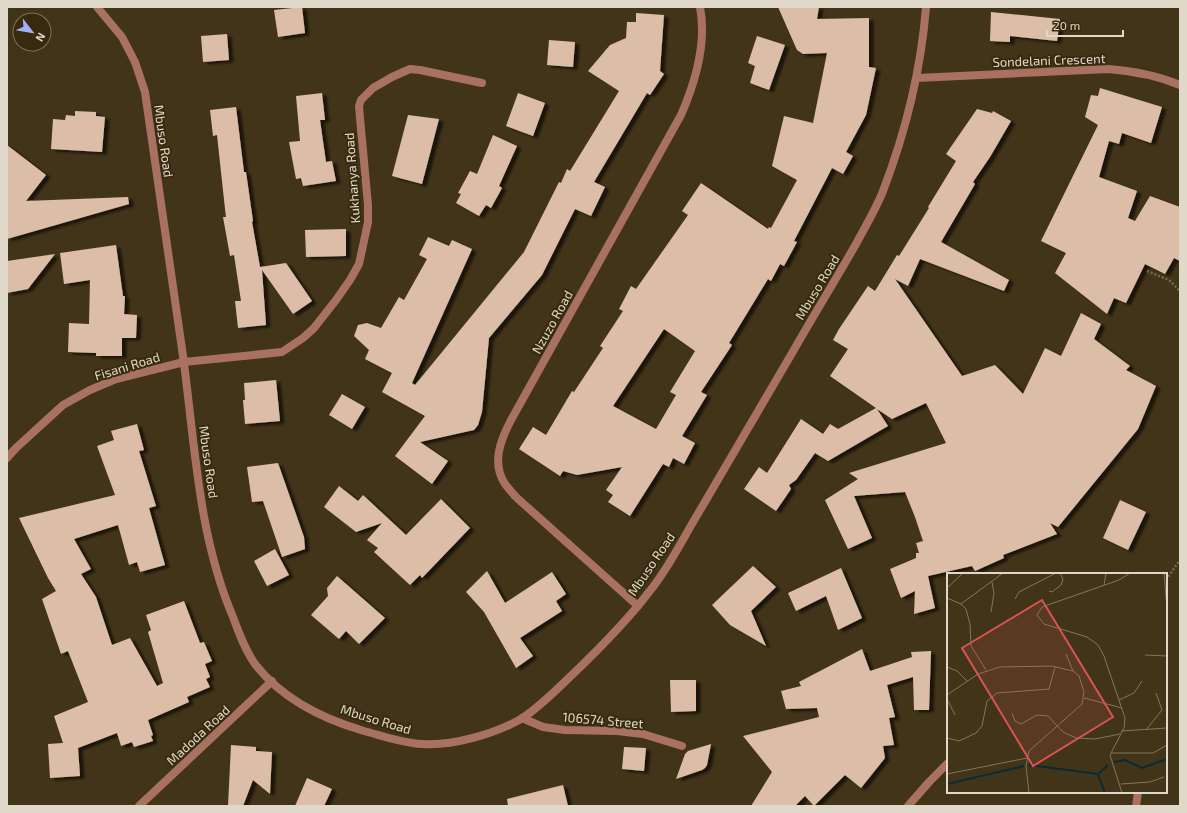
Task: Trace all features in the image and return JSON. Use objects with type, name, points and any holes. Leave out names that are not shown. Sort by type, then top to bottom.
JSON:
[{"type":"street","name":"Mbuso Road","points":[[97,7],[122,37],[135,62],[144,92],[184,362],[205,526],[214,564],[227,604],[243,642],[255,663],[272,681],[293,699],[348,726],[405,742],[426,745],[458,741],[491,733],[522,718],[547,698],[588,659],[652,589],[866,225],[882,195],[909,114],[917,78],[924,33],[926,7]]},
{"type":"street","name":"Nzuzo Road","points":[[638,606],[517,498],[504,483],[500,474],[498,461],[499,447],[502,436],[681,115],[690,95],[700,57],[700,7]]},
{"type":"street","name":"Kukhanya Road","points":[[184,362],[282,352],[303,338],[314,328],[343,290],[359,264],[368,222],[368,205],[359,106],[361,100],[369,92],[392,77],[410,69],[482,83]]},
{"type":"street","name":"Sondelani Crescent","points":[[917,78],[1108,69],[1134,71],[1160,77],[1180,85]]},
{"type":"street","name":"Fisani Road","points":[[7,458],[63,405],[90,390],[116,379],[184,362]]},
{"type":"street","name":"Madoda Road","points":[[140,806],[272,681]]},
{"type":"street","name":"106574 Street","points":[[522,718],[543,727],[565,730],[618,731],[643,734],[682,746]]},
{"type":"street","points":[[908,806],[947,764]]},
{"type":"street","points":[[1136,806],[1138,793]]},
{"type":"path","points":[[1148,271],[1169,280],[1180,291]]},
{"type":"path","points":[[1167,579],[1180,560]]},
{"type":"building","points":[[302,7],[305,33],[278,37],[274,10]]},
{"type":"building","points":[[778,7],[819,7],[817,19],[869,18],[869,67],[876,68],[866,115],[846,152],[853,156],[843,174],[832,168],[794,241],[797,242],[784,266],[780,264],[771,281],[768,279],[729,343],[732,345],[701,392],[707,395],[682,436],[695,443],[684,464],[673,458],[669,467],[663,464],[630,516],[608,502],[613,495],[606,490],[622,467],[577,475],[563,471],[560,476],[519,449],[533,427],[546,435],[572,391],[574,392],[603,348],[600,346],[623,311],[619,309],[631,286],[636,289],[688,215],[682,211],[701,183],[768,229],[769,227],[771,228],[797,180],[772,166],[784,116],[813,123],[827,53],[803,54],[797,50]],"holes":[[[664,329],[695,351],[670,392],[676,395],[656,429],[613,406]]]},
{"type":"building","points":[[991,12],[1060,19],[1057,41],[1010,36],[1010,42],[990,41]]},
{"type":"building","points":[[636,13],[664,15],[660,71],[664,74],[650,95],[647,93],[594,182],[605,187],[591,216],[575,209],[542,275],[489,338],[482,412],[478,425],[474,430],[420,442],[448,461],[432,484],[395,456],[425,416],[382,392],[392,373],[365,359],[369,350],[354,336],[358,325],[367,323],[381,328],[399,297],[404,300],[427,259],[419,255],[428,237],[449,246],[452,240],[472,249],[412,383],[415,385],[524,252],[559,182],[561,183],[567,169],[570,171],[619,91],[588,71],[610,45],[626,38],[627,22],[636,22]]},
{"type":"building","points":[[227,34],[229,60],[203,62],[201,36]]},
{"type":"building","points":[[757,36],[785,45],[769,90],[750,83],[755,66],[748,63]]},
{"type":"building","points":[[549,40],[575,42],[573,67],[547,65]]},
{"type":"building","points":[[1100,88],[1162,107],[1151,143],[1122,133],[1119,144],[1109,141],[1099,177],[1137,191],[1128,218],[1135,221],[1150,196],[1180,207],[1180,261],[1174,258],[1165,274],[1145,264],[1126,303],[1114,298],[1107,314],[1055,273],[1066,253],[1041,241],[1098,125],[1085,117],[1091,95],[1098,96]]},
{"type":"building","points":[[322,93],[325,120],[320,120],[326,162],[332,161],[336,181],[303,186],[301,178],[296,179],[289,142],[300,141],[296,96]]},
{"type":"building","points":[[518,93],[545,103],[533,136],[506,126]]},
{"type":"building","points":[[236,107],[244,172],[246,172],[252,222],[260,267],[286,263],[312,301],[293,314],[262,270],[266,325],[238,328],[235,301],[241,301],[234,255],[230,256],[223,217],[226,217],[217,135],[213,136],[210,110]]},
{"type":"building","points":[[977,109],[992,113],[993,111],[1011,121],[990,157],[973,182],[975,184],[941,242],[1009,280],[1004,291],[920,259],[908,286],[895,279],[962,376],[995,365],[1023,394],[1045,348],[1061,356],[1081,313],[1101,324],[1094,339],[1130,366],[1126,370],[1156,386],[1138,429],[1058,527],[1050,523],[1057,534],[1003,555],[1004,558],[975,571],[972,566],[928,576],[935,608],[914,614],[915,591],[901,598],[890,569],[916,558],[916,553],[919,553],[916,543],[923,541],[905,492],[854,496],[872,538],[848,549],[825,500],[858,479],[849,473],[946,443],[926,403],[892,419],[877,409],[888,426],[828,461],[815,453],[796,480],[789,485],[791,489],[776,511],[744,489],[759,467],[767,473],[801,419],[823,434],[830,424],[838,429],[876,408],[830,376],[848,349],[833,340],[868,286],[875,291],[929,208],[928,207],[956,161],[946,154]]},
{"type":"building","points":[[75,111],[96,112],[96,116],[105,117],[102,152],[51,149],[53,119],[65,120],[66,115],[75,116]]},
{"type":"building","points":[[408,115],[439,119],[422,184],[392,176]]},
{"type":"building","points":[[493,135],[517,146],[499,186],[502,188],[491,208],[486,205],[479,216],[456,203],[461,194],[458,193],[470,171],[477,174]]},
{"type":"building","points":[[7,145],[46,175],[26,201],[128,197],[129,204],[7,239]]},
{"type":"building","points":[[346,229],[346,256],[306,257],[305,230]]},
{"type":"building","points":[[116,245],[123,296],[125,296],[124,314],[137,315],[136,338],[122,338],[122,356],[96,356],[96,353],[68,352],[69,323],[89,324],[90,280],[64,284],[60,253]]},
{"type":"building","points":[[55,254],[28,289],[7,293],[7,261]]},
{"type":"building","points":[[276,380],[280,421],[245,424],[243,400],[245,400],[244,383]]},
{"type":"building","points":[[342,394],[365,407],[352,429],[329,415]]},
{"type":"building","points":[[137,424],[144,450],[139,451],[156,506],[149,508],[165,565],[140,572],[137,562],[129,565],[118,525],[74,539],[91,569],[81,574],[96,597],[112,645],[130,638],[157,686],[163,683],[148,632],[151,630],[146,615],[184,601],[200,643],[204,642],[212,661],[205,664],[210,677],[206,679],[210,687],[187,697],[189,702],[148,720],[153,735],[151,736],[153,741],[134,747],[132,742],[121,746],[117,733],[78,748],[80,776],[50,778],[48,744],[63,743],[54,716],[88,702],[68,651],[61,654],[42,599],[56,591],[48,578],[19,518],[115,495],[97,446],[114,440],[111,431]]},
{"type":"building","points":[[278,463],[304,537],[305,549],[282,557],[263,501],[252,502],[247,467]]},
{"type":"building","points":[[339,486],[358,501],[363,495],[406,535],[441,499],[470,528],[422,578],[420,575],[410,585],[374,552],[378,548],[367,540],[382,523],[356,532],[324,507]]},
{"type":"building","points":[[1120,500],[1146,512],[1128,550],[1103,538]]},
{"type":"building","points":[[275,549],[289,575],[267,586],[254,561]]},
{"type":"building","points":[[753,566],[776,587],[751,611],[766,646],[730,625],[712,605]]},
{"type":"building","points":[[841,568],[862,618],[838,630],[826,596],[796,611],[788,593]]},
{"type":"building","points":[[487,571],[505,603],[552,572],[566,594],[556,601],[562,611],[520,638],[533,656],[516,668],[484,612],[466,592]]},
{"type":"building","points":[[337,576],[385,618],[359,644],[346,631],[339,639],[311,615],[328,596],[327,588]]},
{"type":"building","points":[[862,649],[870,671],[912,657],[911,652],[931,651],[929,710],[914,710],[913,677],[887,685],[895,717],[889,718],[894,745],[883,746],[885,758],[861,788],[845,775],[814,806],[805,796],[795,806],[751,806],[772,772],[743,736],[819,717],[817,708],[786,709],[781,691],[801,686],[799,682]]},
{"type":"building","points":[[670,680],[696,680],[696,711],[671,712]]},
{"type":"building","points":[[711,744],[707,765],[705,768],[676,779],[685,754],[688,751]]},
{"type":"building","points":[[231,745],[256,747],[256,751],[272,752],[270,794],[253,780],[243,806],[228,806]]},
{"type":"building","points":[[624,747],[646,748],[644,771],[622,769]]},
{"type":"building","points":[[307,778],[332,789],[324,806],[295,806]]},
{"type":"building","points":[[563,785],[568,806],[508,806],[507,799]]}]
